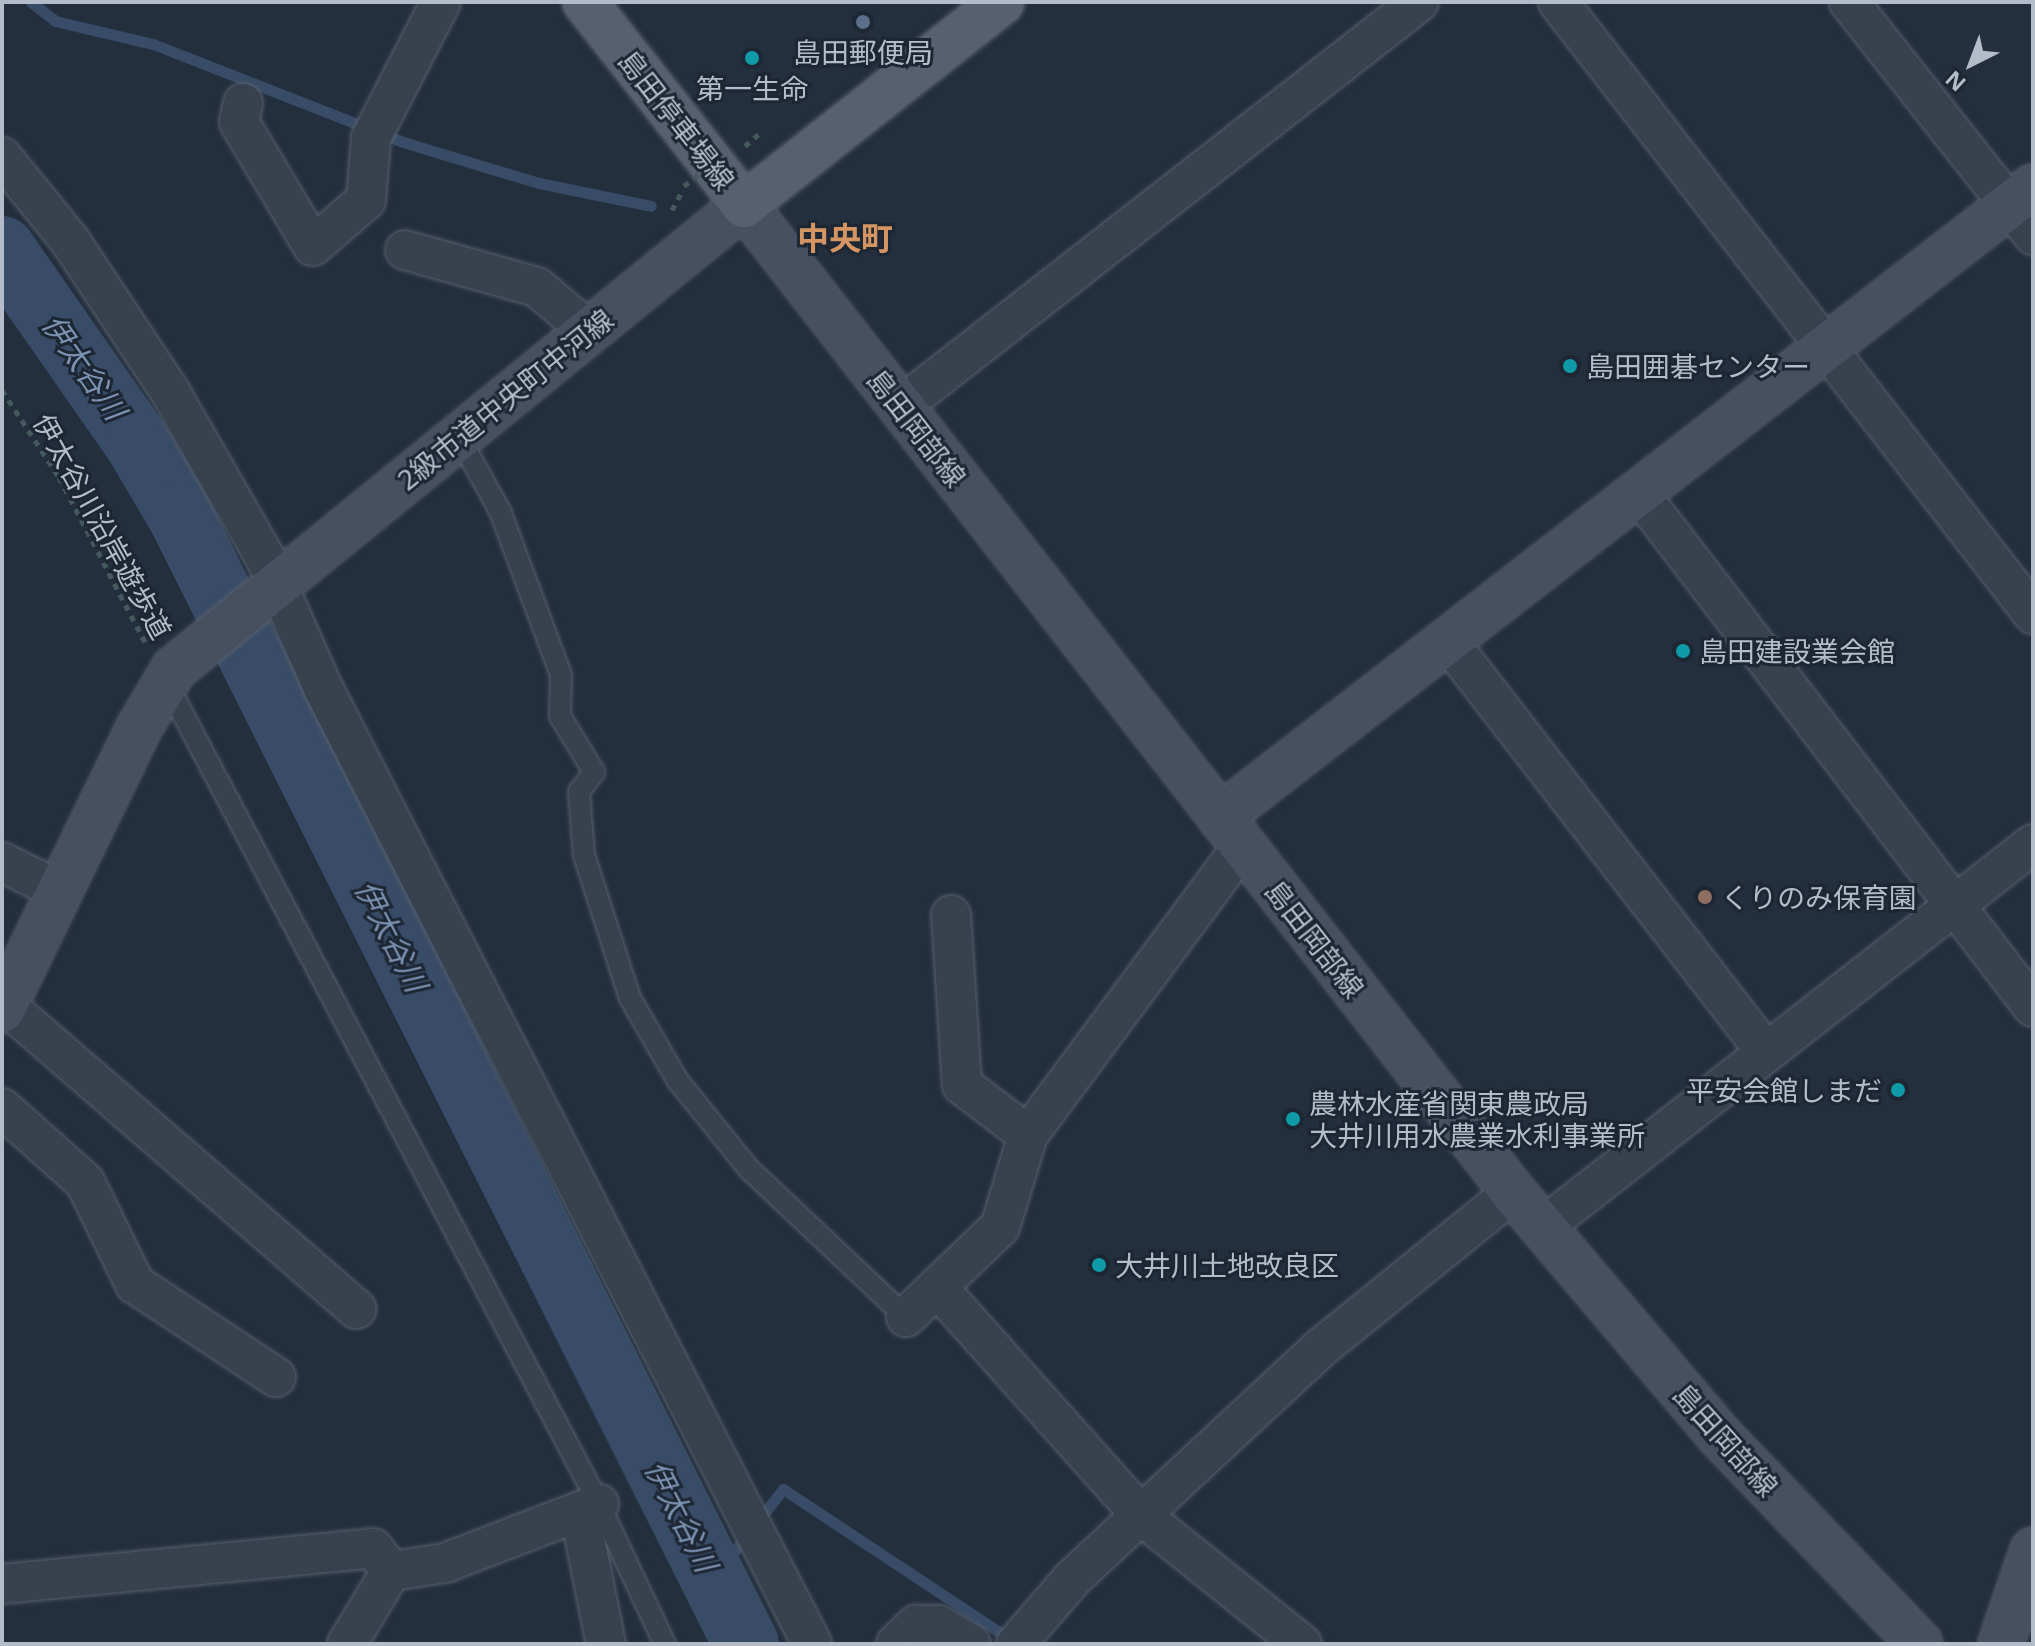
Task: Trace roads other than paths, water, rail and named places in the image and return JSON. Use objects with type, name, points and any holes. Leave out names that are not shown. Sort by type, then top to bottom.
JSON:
[{"type":"main road","name":"島田停車場線","points":[[585,2],[744,205],[1002,2]]},
{"type":"street","points":[[243,103],[239,122],[313,246],[366,200],[376,129],[441,2]]},
{"type":"street","points":[[900,407],[1419,2]]},
{"type":"street","points":[[1558,2],[2033,614]]},
{"type":"street","points":[[906,1317],[1000,1227],[1028,1135],[1231,832],[1448,641],[1827,349],[2025,209],[1849,2]]},
{"type":"street","points":[[2,157],[71,242],[169,390],[811,1644]]},
{"type":"street","name":"2級市道中央町中河線","points":[[170,676],[271,587],[744,205]]},
{"type":"street","name":"島田岡部線","points":[[744,205],[1513,1192],[1718,1434],[1920,1644]]},
{"type":"street","points":[[405,250],[537,287],[589,331]]},
{"type":"street","points":[[1638,492],[2033,1007]]},
{"type":"street","points":[[1448,641],[1766,1052]]},
{"type":"street","points":[[170,676],[3,1006],[357,1309]]},
{"type":"street","points":[[1543,1227],[2033,844]]},
{"type":"street","points":[[2,862],[60,891]]},
{"type":"street","points":[[951,915],[962,1085],[1028,1135]]},
{"type":"street","points":[[2,1108],[85,1182],[135,1284],[276,1377]]},
{"type":"street","points":[[1016,1644],[1072,1579],[1323,1346],[1513,1192]]},
{"type":"street","points":[[937,1287],[1142,1516],[1302,1644]]},
{"type":"street","points":[[391,1571],[445,1563],[589,1509],[606,1644]]},
{"type":"street","points":[[2,1584],[373,1548],[391,1571]]},
{"type":"street","points":[[2001,1644],[2033,1550]]},
{"type":"street","points":[[347,1644],[391,1571]]},
{"type":"street","points":[[896,1644],[916,1625],[939,1625],[971,1644]]},
{"type":"lane","points":[[459,437],[500,511],[561,675],[560,716],[594,772],[579,792],[584,855],[630,998],[678,1081],[749,1169],[906,1317]]},
{"type":"lane","points":[[170,676],[589,1509],[665,1644]]},
{"type":"waterway","points":[[31,2],[55,21],[153,44],[403,142],[539,183],[651,206]]},
{"type":"waterway","name":"伊太谷川","points":[[2,249],[138,444],[180,515],[746,1644]]},
{"type":"waterway","points":[[712,1580],[783,1489],[1013,1641]]},
{"type":"place","name":"島田郵便局","points":[[863,22]]},
{"type":"place","name":"第一生命","points":[[752,58]]},
{"type":"place","name":"島田囲碁センター","points":[[1570,366]]},
{"type":"place","name":"島田建設業会館","points":[[1683,651]]},
{"type":"place","name":"くりのみ保育園","points":[[1705,897]]},
{"type":"place","name":"平安会館しまだ","points":[[1898,1090]]},
{"type":"place","name":"農林水産省関東農政局 大井川用水農業水利事業所","points":[[1293,1119]]},
{"type":"place","name":"大井川土地改良区","points":[[1099,1265]]},
{"type":"district","name":"中央町","points":[[845,238]]}]
